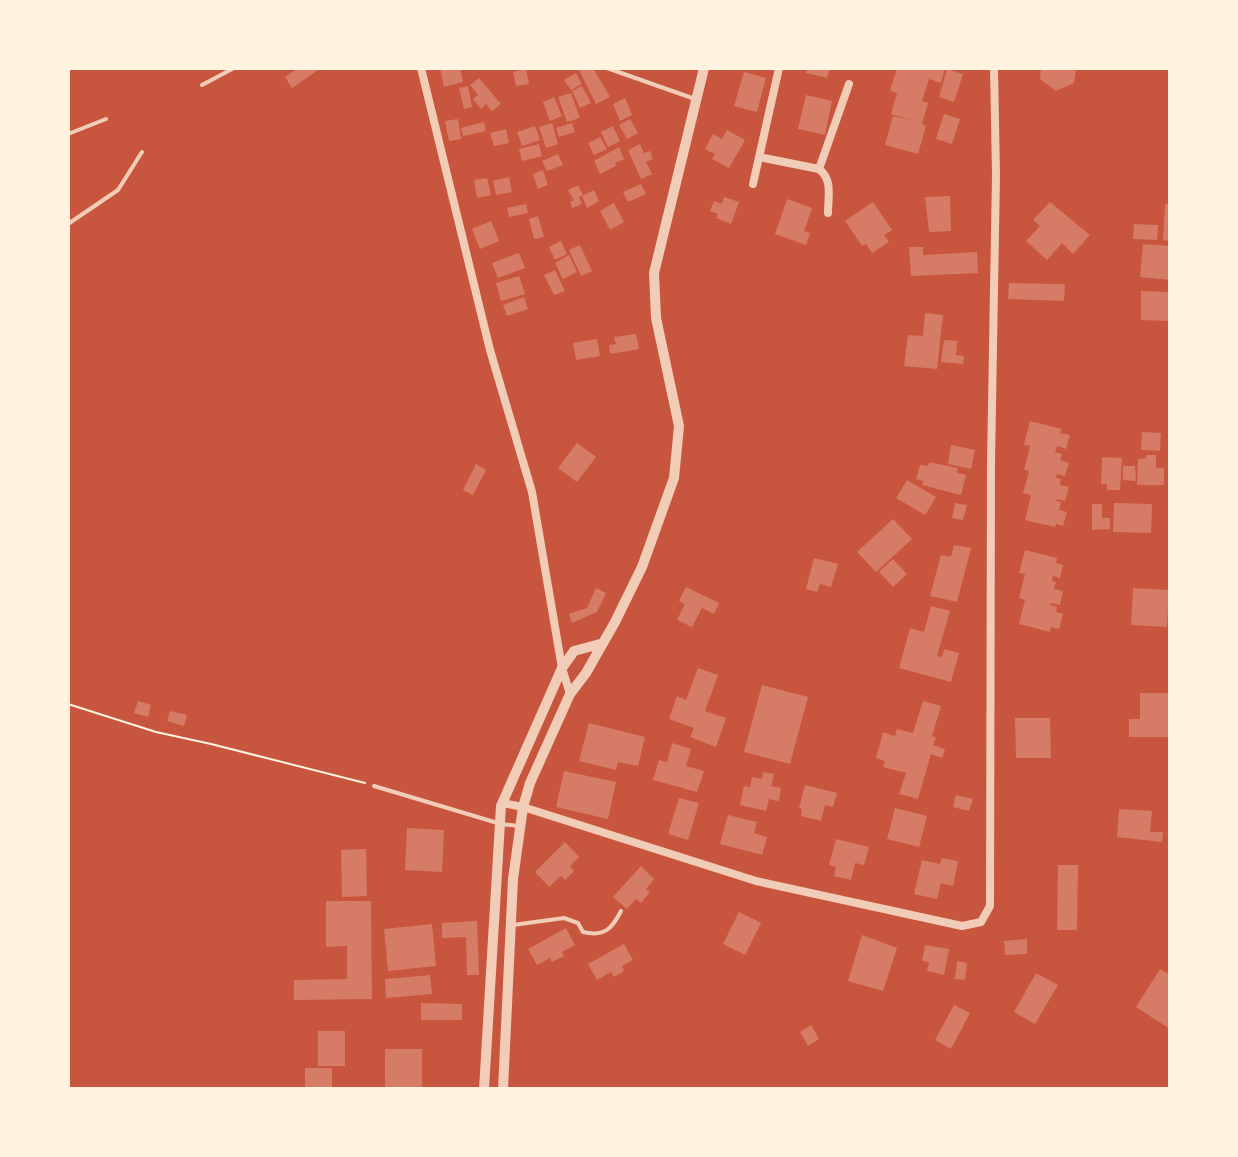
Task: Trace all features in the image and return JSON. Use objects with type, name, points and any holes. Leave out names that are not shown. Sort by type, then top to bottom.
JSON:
[{"type":"street","points":[[421,68],[490,350],[532,492],[562,668],[570,694]]},
{"type":"street","points":[[503,1089],[511,926],[523,807],[530,783],[570,694],[586,673],[615,622],[642,567],[674,478],[679,426],[656,318],[654,273],[704,68]]},
{"type":"street","points":[[753,184],[779,68]]},
{"type":"street","points":[[502,803],[756,881],[962,926],[981,922],[990,906],[991,463],[996,175],[994,68]]},
{"type":"street","points":[[819,169],[849,84]]},
{"type":"street","points":[[759,157],[819,169],[829,182],[828,213]]},
{"type":"street","points":[[484,1089],[487,1000],[502,803],[562,668],[574,651],[600,644]]},
{"type":"lane","points":[[202,85],[234,68]]},
{"type":"lane","points":[[607,68],[696,100]]},
{"type":"lane","points":[[68,134],[106,119]]},
{"type":"lane","points":[[68,224],[118,190],[142,152]]},
{"type":"lane","points":[[374,786],[501,824],[519,826]]},
{"type":"lane","points":[[511,926],[564,918],[578,923],[583,932],[593,935],[607,932],[613,927],[621,911]]},
{"type":"path","points":[[68,704],[156,732],[374,786]]},
{"type":"building","points":[[298,68],[321,68],[292,88],[285,77]]},
{"type":"building","points":[[440,68],[460,68],[463,82],[444,87]]},
{"type":"building","points":[[578,68],[593,68],[610,97],[596,104]]},
{"type":"building","points":[[807,68],[830,68],[827,78],[806,73]]},
{"type":"building","points":[[897,68],[945,68],[941,83],[929,79],[922,101],[928,103],[922,124],[926,126],[918,154],[885,145],[893,116],[915,121],[891,114],[897,93],[890,91]]},
{"type":"building","points":[[1041,68],[1076,68],[1074,83],[1056,91],[1040,79]]},
{"type":"building","points":[[526,69],[529,84],[516,86],[513,72]]},
{"type":"building","points":[[947,69],[963,74],[954,102],[939,97]]},
{"type":"building","points":[[744,72],[766,78],[757,112],[734,106]]},
{"type":"building","points":[[576,73],[582,84],[571,90],[564,80]]},
{"type":"building","points":[[479,78],[501,104],[492,111],[486,104],[481,109],[473,99],[478,95],[470,85]]},
{"type":"building","points":[[468,86],[472,107],[464,109],[459,88]]},
{"type":"building","points":[[582,86],[591,103],[580,108],[572,91]]},
{"type":"building","points":[[571,93],[580,118],[567,122],[558,97]]},
{"type":"building","points":[[806,95],[832,101],[825,135],[798,129]]},
{"type":"building","points":[[554,97],[562,116],[550,121],[543,102]]},
{"type":"building","points":[[625,98],[632,115],[620,121],[613,104]]},
{"type":"building","points":[[944,114],[960,119],[952,144],[936,139]]},
{"type":"building","points":[[458,119],[461,139],[449,141],[445,121]]},
{"type":"building","points":[[630,119],[638,133],[627,139],[619,125]]},
{"type":"building","points":[[484,122],[486,131],[463,136],[461,128]]},
{"type":"building","points":[[552,123],[558,144],[546,148],[539,127]]},
{"type":"building","points":[[572,123],[575,132],[559,137],[556,128]]},
{"type":"building","points":[[535,126],[540,140],[522,146],[517,132]]},
{"type":"building","points":[[613,126],[620,141],[608,147],[601,132]]},
{"type":"building","points":[[506,129],[509,143],[494,146],[490,133]]},
{"type":"building","points":[[727,130],[745,140],[729,168],[712,159],[715,154],[705,149],[713,134],[722,139]]},
{"type":"building","points":[[600,137],[607,149],[594,155],[588,143]]},
{"type":"building","points":[[539,144],[542,156],[522,161],[519,149]]},
{"type":"building","points":[[640,144],[644,153],[650,151],[653,159],[646,162],[652,174],[641,179],[628,150]]},
{"type":"building","points":[[619,147],[624,159],[600,174],[594,161]]},
{"type":"building","points":[[558,154],[563,165],[547,171],[542,161]]},
{"type":"building","points":[[543,170],[548,185],[538,189],[533,174]]},
{"type":"building","points":[[509,177],[512,192],[496,195],[493,181]]},
{"type":"building","points":[[487,178],[491,195],[477,198],[474,180]]},
{"type":"building","points":[[641,184],[646,194],[628,202],[623,192]]},
{"type":"building","points":[[578,185],[583,195],[579,197],[582,204],[572,208],[570,202],[574,200],[568,190]]},
{"type":"building","points":[[594,190],[599,201],[587,208],[582,196]]},
{"type":"building","points":[[950,196],[951,231],[929,232],[925,197]]},
{"type":"building","points":[[724,197],[739,202],[731,224],[716,218],[718,214],[710,211],[714,201],[722,204]]},
{"type":"building","points":[[787,199],[812,208],[804,231],[810,233],[806,245],[775,234]]},
{"type":"building","points":[[873,202],[892,230],[884,235],[889,242],[872,253],[866,244],[862,246],[845,221]]},
{"type":"building","points":[[1050,202],[1090,235],[1073,254],[1062,243],[1047,260],[1026,241],[1040,226],[1033,220]]},
{"type":"building","points":[[614,203],[624,222],[610,230],[600,211]]},
{"type":"building","points":[[526,204],[528,213],[509,217],[507,208]]},
{"type":"building","points":[[1165,204],[1170,204],[1170,241],[1163,240]]},
{"type":"building","points":[[538,216],[544,237],[534,239],[529,219]]},
{"type":"building","points":[[491,221],[499,241],[480,249],[472,229]]},
{"type":"building","points":[[1134,224],[1158,225],[1157,240],[1133,239]]},
{"type":"building","points":[[561,241],[567,254],[555,260],[549,247]]},
{"type":"building","points":[[1143,244],[1170,246],[1170,280],[1140,277]]},
{"type":"building","points":[[580,245],[592,271],[581,276],[569,250]]},
{"type":"building","points":[[909,247],[923,247],[923,255],[977,252],[978,273],[911,276]]},
{"type":"building","points":[[519,253],[525,268],[498,278],[492,263]]},
{"type":"building","points":[[569,255],[577,272],[563,279],[555,263]]},
{"type":"building","points":[[555,270],[565,291],[554,295],[544,275]]},
{"type":"building","points":[[519,276],[525,294],[501,301],[496,283]]},
{"type":"building","points":[[1009,283],[1065,284],[1064,301],[1008,299]]},
{"type":"building","points":[[1141,291],[1170,292],[1170,321],[1141,320]]},
{"type":"building","points":[[524,297],[528,309],[507,316],[503,305]]},
{"type":"building","points":[[925,313],[943,315],[937,369],[904,366],[908,335],[923,336]]},
{"type":"building","points":[[636,334],[639,349],[610,354],[609,345],[616,344],[614,337]]},
{"type":"building","points":[[597,339],[600,356],[576,360],[573,343]]},
{"type":"building","points":[[944,340],[957,341],[956,355],[964,356],[963,364],[941,362]]},
{"type":"building","points":[[1030,421],[1062,429],[1060,433],[1070,435],[1066,449],[1057,446],[1055,452],[1062,454],[1060,460],[1069,463],[1065,476],[1057,474],[1056,478],[1061,479],[1060,485],[1069,487],[1065,501],[1056,501],[1061,502],[1059,510],[1067,512],[1063,526],[1025,520],[1031,495],[1023,493],[1029,471],[1024,470],[1030,446],[1024,445]]},
{"type":"building","points":[[1142,432],[1161,433],[1160,451],[1141,450]]},
{"type":"building","points":[[577,443],[596,457],[577,482],[558,468]]},
{"type":"building","points":[[951,445],[975,450],[971,469],[948,464]]},
{"type":"building","points":[[1146,455],[1156,455],[1156,468],[1164,468],[1164,485],[1137,485],[1138,459],[1146,458]]},
{"type":"building","points":[[1102,457],[1122,458],[1120,490],[1107,490],[1107,484],[1101,484]]},
{"type":"building","points":[[929,462],[958,468],[957,473],[966,475],[961,495],[922,485],[923,481],[916,479],[920,465],[928,466]]},
{"type":"building","points":[[476,464],[486,470],[473,495],[463,490]]},
{"type":"building","points":[[1123,466],[1135,466],[1136,481],[1123,480]]},
{"type":"building","points":[[907,480],[936,497],[925,515],[896,498]]},
{"type":"building","points":[[955,503],[967,505],[963,520],[952,518]]},
{"type":"building","points":[[1114,503],[1152,504],[1151,533],[1113,532]]},
{"type":"building","points":[[1092,504],[1102,504],[1102,518],[1110,518],[1110,529],[1092,530]]},
{"type":"building","points":[[893,519],[912,539],[876,572],[857,552]]},
{"type":"building","points":[[954,545],[971,548],[957,602],[930,596],[941,555],[951,557]]},
{"type":"building","points":[[1025,550],[1057,558],[1056,563],[1063,565],[1060,578],[1053,576],[1052,581],[1056,582],[1054,589],[1063,591],[1060,605],[1050,605],[1063,614],[1059,629],[1051,627],[1050,632],[1019,624],[1025,600],[1019,598],[1025,574],[1019,573]]},
{"type":"building","points":[[814,558],[838,564],[831,587],[820,584],[817,592],[806,589]]},
{"type":"building","points":[[893,559],[907,574],[893,587],[879,572]]},
{"type":"building","points":[[686,587],[719,603],[714,614],[702,608],[692,627],[677,620],[685,604],[679,601]]},
{"type":"building","points":[[596,588],[606,593],[597,612],[572,623],[569,614],[587,608]]},
{"type":"building","points":[[1133,588],[1169,590],[1167,627],[1131,625]]},
{"type":"building","points":[[931,606],[950,611],[937,656],[942,657],[944,649],[959,653],[951,682],[899,668],[910,628],[924,632]]},
{"type":"building","points":[[698,668],[718,675],[705,711],[726,718],[716,747],[690,737],[694,728],[669,719],[677,696],[686,700]]},
{"type":"building","points":[[762,685],[808,697],[790,764],[744,752]]},
{"type":"building","points":[[1140,693],[1170,693],[1170,737],[1129,737],[1129,719],[1140,719]]},
{"type":"building","points":[[138,701],[151,705],[148,717],[134,713]]},
{"type":"building","points":[[923,701],[941,706],[932,736],[936,738],[933,745],[945,749],[942,758],[931,754],[918,799],[899,794],[906,773],[883,767],[885,761],[876,758],[883,732],[895,736],[897,729],[913,733]]},
{"type":"building","points":[[170,711],[187,715],[184,726],[167,721]]},
{"type":"building","points":[[1015,718],[1050,718],[1051,758],[1016,758]]},
{"type":"building","points":[[589,723],[645,737],[638,766],[618,762],[616,770],[579,761]]},
{"type":"building","points":[[672,743],[691,749],[686,766],[704,771],[697,792],[653,780],[659,760],[667,762]]},
{"type":"building","points":[[564,771],[616,782],[608,819],[556,807]]},
{"type":"building","points":[[763,772],[774,774],[771,786],[781,788],[779,801],[769,799],[766,811],[740,805],[744,786],[750,787],[752,777],[762,779]]},
{"type":"building","points":[[805,785],[837,793],[833,807],[825,805],[821,821],[801,816],[802,809],[799,808]]},
{"type":"building","points":[[956,795],[973,799],[969,811],[953,807]]},
{"type":"building","points":[[679,798],[699,803],[688,840],[668,834]]},
{"type":"building","points":[[895,808],[927,816],[919,847],[887,839]]},
{"type":"building","points":[[1119,809],[1152,811],[1150,832],[1163,832],[1162,842],[1117,837]]},
{"type":"building","points":[[728,815],[757,822],[754,833],[767,837],[762,855],[720,844]]},
{"type":"building","points":[[407,828],[444,830],[442,872],[405,870]]},
{"type":"building","points":[[836,839],[869,847],[864,865],[855,863],[851,880],[834,876],[836,867],[829,865]]},
{"type":"building","points":[[565,842],[579,857],[570,866],[574,871],[565,880],[561,876],[549,887],[535,872]]},
{"type":"building","points":[[366,849],[367,896],[342,897],[341,850]]},
{"type":"building","points":[[942,858],[958,861],[953,886],[941,883],[937,899],[914,894],[922,860],[940,864]]},
{"type":"building","points":[[1058,865],[1078,865],[1077,930],[1057,930]]},
{"type":"building","points":[[641,866],[654,879],[646,889],[650,892],[641,903],[636,899],[627,909],[613,897]]},
{"type":"building","points":[[326,901],[371,901],[372,999],[294,1000],[294,980],[347,979],[347,946],[326,947]]},
{"type":"building","points":[[739,912],[761,923],[745,955],[723,944]]},
{"type":"building","points":[[477,921],[479,975],[467,975],[466,937],[442,938],[442,923]]},
{"type":"building","points":[[432,924],[436,966],[388,971],[384,929]]},
{"type":"building","points":[[566,928],[575,945],[562,952],[564,956],[552,962],[550,958],[537,965],[528,949]]},
{"type":"building","points":[[862,935],[897,948],[883,991],[848,981]]},
{"type":"building","points":[[1027,939],[1027,954],[1005,955],[1004,941]]},
{"type":"building","points":[[624,944],[633,960],[622,966],[624,971],[614,977],[611,972],[597,980],[588,964]]},
{"type":"building","points":[[925,945],[949,949],[944,975],[927,971],[929,962],[922,961]]},
{"type":"building","points":[[957,961],[967,963],[965,980],[955,979]]},
{"type":"building","points":[[1160,969],[1170,975],[1170,1029],[1136,1007]]},
{"type":"building","points":[[1036,973],[1058,985],[1035,1024],[1014,1012]]},
{"type":"building","points":[[430,975],[432,994],[386,998],[385,979]]},
{"type":"building","points":[[421,1003],[462,1004],[462,1020],[421,1020]]},
{"type":"building","points":[[954,1005],[970,1013],[951,1049],[935,1040]]},
{"type":"building","points":[[811,1025],[819,1039],[808,1046],[800,1032]]},
{"type":"building","points":[[318,1031],[345,1031],[345,1066],[318,1066]]},
{"type":"building","points":[[385,1049],[422,1049],[422,1089],[385,1089]]},
{"type":"building","points":[[305,1068],[332,1068],[332,1089],[305,1089]]}]
